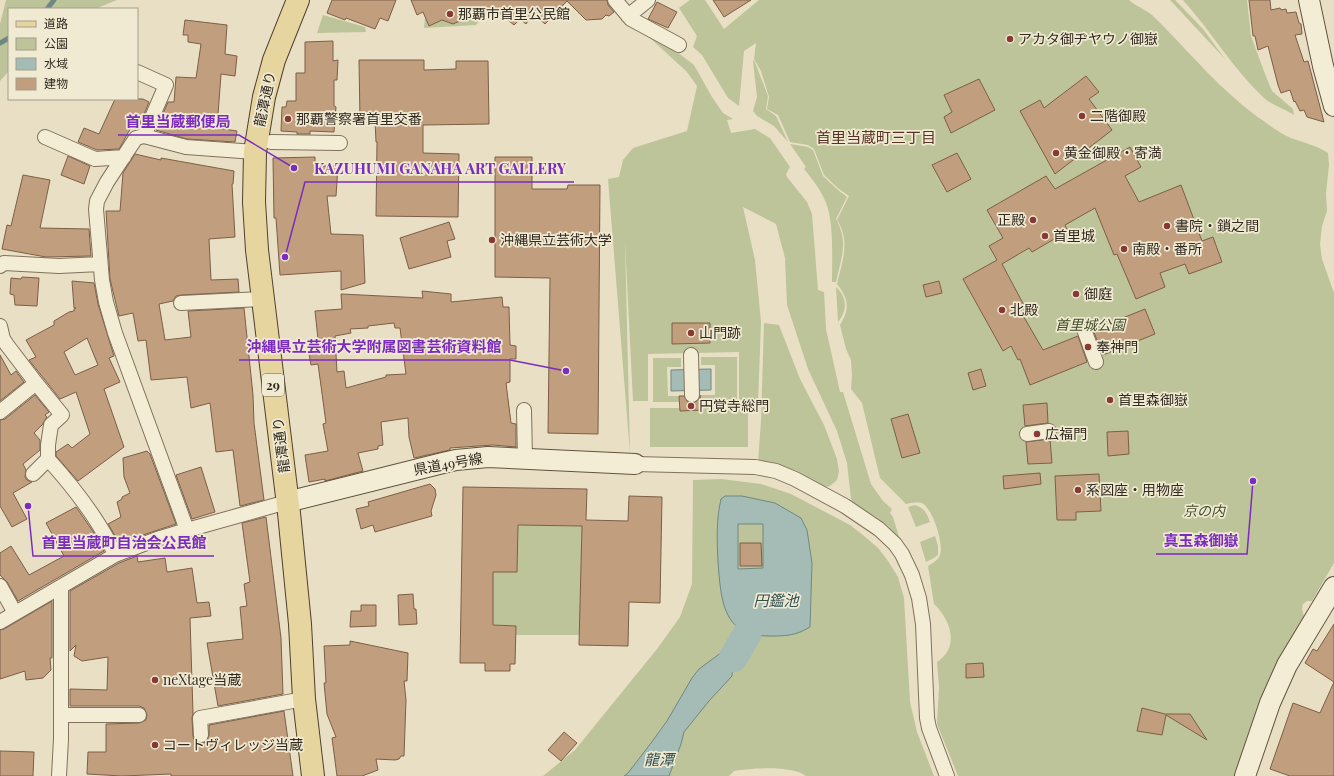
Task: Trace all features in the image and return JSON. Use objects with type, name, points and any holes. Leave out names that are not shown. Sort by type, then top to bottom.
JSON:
[{"type":"main road","name":"龍潭通り","points":[[298,0],[280,42],[268,79],[260,115],[263,147],[253,178],[255,225],[288,502],[300,624],[304,699],[313,776]]},
{"type":"main road","points":[[1309,0],[1323,66],[1334,106]]},
{"type":"main road","name":"県道49号線","points":[[288,502],[456,460],[488,457],[635,464]]},
{"type":"main road","points":[[1244,776],[1279,683],[1299,644],[1334,587]]},
{"type":"street","points":[[615,0],[630,17],[679,45]]},
{"type":"street","points":[[630,17],[648,0]]},
{"type":"street","points":[[138,72],[166,85],[144,136]]},
{"type":"street","points":[[187,530],[115,333],[106,302],[100,264],[96,209],[98,201],[107,182],[136,138],[144,136],[186,147],[263,147],[340,143]]},
{"type":"street","points":[[45,137],[95,158],[124,157]]},
{"type":"street","points":[[0,266],[4,263],[59,266],[100,264]]},
{"type":"street","points":[[181,303],[263,299]]},
{"type":"street","points":[[0,326],[3,339],[7,345],[62,415],[52,425],[48,445],[48,459],[69,482],[86,506],[112,546],[115,555]]},
{"type":"street","points":[[1085,332],[1096,362]]},
{"type":"street","points":[[691,360],[692,395]]},
{"type":"street","points":[[0,412],[36,383]]},
{"type":"street","points":[[524,410],[525,459]]},
{"type":"street","points":[[1027,434],[1049,432]]},
{"type":"street","points":[[33,474],[48,459]]},
{"type":"street","points":[[635,464],[754,468],[776,471],[795,478],[845,506],[871,522],[888,536],[902,554],[908,565],[919,598],[923,624],[927,718],[947,776]]},
{"type":"street","points":[[0,622],[115,555],[157,539],[288,502]]},
{"type":"street","points":[[0,586],[15,613]]},
{"type":"street","points":[[59,776],[61,715],[61,587]]},
{"type":"street","points":[[201,735],[200,718],[304,699]]},
{"type":"street","points":[[61,715],[139,716]]},
{"type":"green space","points":[[6,0],[117,0],[97,8],[8,8],[8,72],[0,81],[0,24]]},
{"type":"green space","points":[[485,0],[498,0],[476,25],[424,28],[425,17],[429,26],[442,20],[453,24],[481,12]]},
{"type":"green space","name":"首里城公園","points":[[690,0],[705,0],[724,29],[759,0],[1129,0],[1152,15],[1220,85],[1249,111],[1284,135],[1328,153],[1329,165],[1326,193],[1327,211],[1322,226],[1320,244],[1322,259],[1334,293],[1334,563],[1312,601],[1307,601],[1303,604],[1302,609],[1304,616],[1280,658],[1236,776],[958,776],[937,724],[939,687],[937,662],[949,649],[951,641],[945,618],[934,604],[928,566],[937,560],[940,555],[941,550],[937,527],[930,512],[922,503],[906,504],[880,478],[862,403],[851,389],[851,360],[846,349],[840,325],[847,309],[847,304],[844,294],[837,284],[843,260],[844,236],[837,220],[849,196],[824,175],[814,149],[808,145],[790,142],[778,115],[767,109],[769,97],[761,71],[754,59],[756,43],[744,51],[739,106],[728,98],[702,55],[693,47],[697,36],[679,8]]},
{"type":"green space","points":[[1170,0],[1175,0],[1203,29],[1225,59]]},
{"type":"green space","points":[[1183,0],[1247,0],[1251,36],[1265,74],[1272,91],[1293,109],[1294,115],[1274,105],[1253,87]]},
{"type":"green space","points":[[323,15],[365,27],[366,32],[317,33]]},
{"type":"green space","points":[[649,37],[677,52],[694,65],[723,113],[733,119],[727,120],[731,133],[755,129],[770,138],[790,167],[786,174],[787,177],[807,202],[812,214],[818,290],[824,292],[826,329],[840,392],[843,392],[871,484],[883,501],[892,509],[890,513],[893,517],[900,540],[888,526],[875,516],[856,506],[851,499],[847,463],[837,431],[808,369],[787,305],[785,258],[776,224],[743,207],[755,260],[761,322],[758,403],[739,402],[739,352],[648,354],[648,401],[633,401],[625,241],[630,453],[608,179],[619,177],[623,160],[633,148],[687,131],[697,86],[687,72]]},
{"type":"green space","points":[[754,60],[768,96],[766,109],[776,116],[788,142],[774,126],[757,116],[753,111],[757,97]]},
{"type":"green space","points":[[790,144],[808,147],[813,150],[823,176],[847,197],[836,219],[842,236],[843,250],[836,282],[832,282],[832,253],[829,211],[819,189],[804,169],[806,167]]},
{"type":"green space","points":[[836,287],[840,291],[845,304],[845,308],[838,322]]},
{"type":"green space","points":[[764,323],[779,325],[800,379],[824,425],[837,459],[839,471],[837,480],[830,486],[825,487],[799,472],[781,465],[758,462],[761,421]]},
{"type":"green space","points":[[701,357],[737,357],[737,402],[701,402],[701,395],[715,395],[715,365],[701,365]]},
{"type":"green space","points":[[653,358],[681,358],[681,367],[667,367],[668,396],[679,396],[679,402],[653,402]]},
{"type":"green space","points":[[650,408],[748,408],[748,447],[650,447]]},
{"type":"green space","points":[[721,479],[761,484],[791,494],[850,525],[878,548],[888,561],[898,577],[904,598],[910,702],[917,732],[934,776],[806,776],[791,770],[772,768],[734,771],[729,776],[543,776],[575,750],[657,649],[680,617],[692,584],[693,480]]},
{"type":"green space","points":[[915,505],[925,511],[930,522],[916,527],[908,507]]},
{"type":"green space","points":[[511,525],[582,526],[580,635],[516,635],[516,626],[493,625],[493,572],[517,572],[517,536]]},
{"type":"green space","points":[[935,536],[938,546],[938,555],[926,562],[920,542]]},
{"type":"water","points":[[711,369],[711,390],[671,391],[671,370]]},
{"type":"water","name":"円鑑池","points":[[725,496],[742,496],[775,503],[801,518],[807,530],[812,563],[810,627],[790,635],[769,636],[753,635],[742,630],[733,623],[723,602],[719,576],[717,530],[721,499]],"holes":[[[738,524],[763,524],[763,568],[738,569]]]},
{"type":"water","name":"龍潭","points":[[722,652],[727,653],[733,658],[732,676],[684,732],[669,776],[624,776],[628,773],[667,721],[692,678],[699,669]]},
{"type":"building","points":[[332,0],[396,0],[388,21],[380,18],[375,29],[346,18],[345,20],[327,13]]},
{"type":"building","points":[[411,0],[607,0],[608,5],[614,12],[609,16],[606,15],[602,19],[586,20],[567,1],[545,24],[533,13],[526,24],[520,19],[514,25],[492,7],[453,24],[442,20],[429,26],[423,12],[417,15]]},
{"type":"building","points":[[713,0],[751,0],[724,17]]},
{"type":"building","points":[[1249,0],[1270,0],[1271,10],[1280,8],[1281,10],[1286,9],[1287,13],[1296,12],[1299,23],[1301,24],[1302,34],[1295,35],[1304,62],[1308,61],[1324,122],[1307,117],[1304,110],[1300,111],[1295,101],[1294,102],[1290,90],[1281,93],[1268,46],[1258,50],[1255,36],[1253,36]]},
{"type":"building","points":[[657,2],[677,12],[668,28],[648,19]]},
{"type":"building","points":[[185,20],[227,25],[225,54],[237,56],[235,76],[221,74],[217,128],[237,131],[235,142],[187,139],[156,130],[168,102],[174,102],[176,77],[196,78],[201,44],[188,42],[188,35],[183,35]]},
{"type":"building","points":[[333,41],[333,61],[338,60],[337,80],[334,80],[334,106],[336,107],[334,132],[310,131],[310,134],[297,134],[297,132],[281,131],[282,107],[286,107],[287,101],[296,101],[296,73],[305,73],[305,42]]},
{"type":"building","points":[[359,60],[424,60],[424,70],[456,69],[456,61],[488,61],[489,124],[423,125],[423,153],[459,154],[458,217],[376,216],[377,142],[375,120],[360,120]]},
{"type":"building","points":[[1086,76],[1099,92],[1089,99],[1112,130],[1055,174],[1020,111],[1040,100],[1044,108]]},
{"type":"building","points":[[979,79],[995,110],[951,133],[944,117],[952,112],[944,95]]},
{"type":"building","points":[[143,99],[149,102],[139,127],[133,124],[119,149],[97,150],[78,142],[84,128],[99,134],[115,100]]},
{"type":"building","points":[[1130,147],[1141,167],[1125,176],[1139,202],[1181,185],[1202,241],[1213,237],[1222,262],[1189,274],[1185,264],[1160,273],[1165,287],[1136,299],[1117,254],[1114,255],[1095,208],[1065,225],[1068,231],[1032,252],[1029,248],[1002,264],[1026,309],[1021,312],[1043,350],[1078,336],[1087,362],[1030,385],[1020,359],[1018,360],[1011,346],[1003,351],[963,279],[997,260],[989,246],[1003,238],[987,210],[1046,176],[1055,189]]},
{"type":"building","points":[[957,153],[971,179],[947,192],[932,165]]},
{"type":"building","points":[[135,154],[161,160],[161,158],[234,171],[232,184],[235,237],[209,239],[211,280],[238,279],[239,292],[181,295],[176,296],[173,301],[159,304],[165,340],[191,337],[188,311],[244,308],[253,395],[254,423],[264,500],[240,506],[233,450],[216,452],[210,403],[191,408],[187,377],[151,380],[146,340],[138,341],[133,313],[119,316],[110,279],[106,211],[120,211],[123,173]]},
{"type":"building","points":[[68,156],[90,166],[84,184],[61,175]]},
{"type":"building","points":[[315,157],[315,166],[338,166],[336,196],[327,196],[331,234],[363,235],[365,283],[341,290],[341,271],[280,275],[276,218],[274,218],[273,158]]},
{"type":"building","points":[[495,157],[532,157],[532,189],[567,189],[568,185],[600,185],[598,434],[548,433],[550,278],[495,277]]},
{"type":"building","points":[[23,175],[50,180],[40,228],[89,229],[91,256],[46,257],[2,249],[7,225],[11,226]]},
{"type":"building","points":[[449,222],[455,239],[447,241],[451,257],[409,269],[400,238]]},
{"type":"building","points":[[22,277],[39,278],[37,306],[15,305],[14,295],[10,294],[11,278],[21,279]]},
{"type":"building","points":[[72,281],[94,283],[98,304],[114,356],[109,358],[120,382],[104,389],[124,447],[78,481],[56,456],[56,452],[68,444],[72,448],[90,434],[76,392],[60,399],[29,360],[36,357],[26,340],[54,325],[54,321],[69,312],[74,311],[76,308],[74,308]],"holes":[[[87,338],[98,365],[75,375],[64,352]]]},
{"type":"building","points":[[939,281],[942,293],[926,297],[923,285]]},
{"type":"building","points":[[422,291],[451,294],[451,302],[502,297],[503,307],[509,307],[510,345],[516,346],[516,359],[510,359],[510,382],[506,383],[511,423],[516,424],[516,447],[493,445],[450,448],[450,450],[414,458],[409,437],[408,418],[381,422],[383,445],[378,446],[378,449],[358,453],[363,471],[325,481],[325,479],[309,482],[305,455],[328,451],[323,424],[326,423],[318,364],[311,365],[307,342],[318,339],[315,311],[342,309],[341,294],[423,298]],"holes":[[[394,323],[395,328],[400,328],[406,374],[386,375],[386,377],[346,388],[344,371],[337,372],[335,336],[351,333],[350,329],[368,328],[368,326]]]},
{"type":"building","points":[[1145,309],[1155,334],[1103,355],[1093,330]]},
{"type":"building","name":"山門跡","points":[[672,323],[710,323],[710,343],[672,344]]},
{"type":"building","points":[[0,355],[11,375],[16,371],[24,382],[0,401]]},
{"type":"building","points":[[981,369],[986,386],[973,390],[968,373]]},
{"type":"building","points":[[35,395],[49,412],[45,415],[47,417],[42,425],[34,433],[40,440],[40,450],[23,464],[26,470],[25,477],[27,480],[32,482],[13,493],[27,519],[12,527],[0,506],[0,420],[5,419]]},
{"type":"building","name":"円覚寺総門","points":[[700,395],[702,410],[680,411],[679,396],[684,396],[688,402],[693,403],[699,399]]},
{"type":"building","points":[[1047,403],[1048,423],[1025,426],[1023,405]]},
{"type":"building","points":[[908,414],[920,453],[902,458],[891,419]]},
{"type":"building","points":[[1128,431],[1129,454],[1108,456],[1107,432]]},
{"type":"building","points":[[1050,439],[1052,463],[1028,464],[1026,442]]},
{"type":"building","points":[[147,451],[150,454],[176,524],[120,544],[108,524],[121,517],[117,502],[122,499],[122,497],[130,493],[124,477],[123,458]]},
{"type":"building","points":[[201,467],[215,512],[192,519],[176,475]]},
{"type":"building","points":[[1040,473],[1041,484],[1004,489],[1003,476]]},
{"type":"building","name":"系図座・用物座","points":[[1099,474],[1101,511],[1076,512],[1076,520],[1057,520],[1055,476]]},
{"type":"building","points":[[430,484],[435,489],[436,495],[431,511],[432,516],[375,532],[373,525],[361,529],[356,509],[369,506],[368,502]]},
{"type":"building","points":[[463,487],[587,489],[586,520],[628,521],[629,496],[662,497],[660,603],[629,602],[628,646],[579,645],[582,526],[518,525],[517,572],[493,572],[493,625],[516,626],[515,664],[510,664],[510,671],[485,671],[485,663],[460,663]]},
{"type":"building","points":[[76,507],[104,551],[18,601],[7,582],[0,575],[0,553],[11,546],[29,575],[64,556],[46,523]]},
{"type":"building","points":[[266,517],[281,638],[283,694],[218,706],[207,643],[243,639],[240,607],[247,606],[244,584],[250,582],[242,523]]},
{"type":"building","points":[[740,543],[761,543],[762,566],[740,566]]},
{"type":"building","points":[[137,556],[138,562],[165,558],[167,572],[192,568],[197,603],[209,602],[211,616],[190,618],[192,718],[194,740],[201,743],[206,742],[209,735],[209,725],[284,711],[293,776],[171,776],[171,774],[122,776],[87,774],[88,752],[106,752],[106,724],[139,723],[146,720],[147,715],[144,708],[139,706],[70,706],[70,689],[107,690],[108,657],[82,661],[74,656],[76,645],[70,651],[70,591],[119,563]]},
{"type":"building","points":[[413,594],[417,624],[399,625],[398,595]]},
{"type":"building","points":[[52,601],[51,670],[43,678],[26,680],[25,671],[0,679],[0,630]]},
{"type":"building","points":[[361,605],[376,605],[376,626],[350,627],[351,611],[361,611]]},
{"type":"building","points":[[1334,624],[1334,682],[1305,663],[1313,649],[1317,651]]},
{"type":"building","points":[[350,641],[408,653],[407,681],[404,681],[406,700],[404,756],[401,756],[399,759],[395,760],[376,759],[378,770],[362,776],[337,776],[332,738],[336,737],[327,714],[324,683],[326,683],[324,646],[350,645]]},
{"type":"building","points":[[983,663],[984,677],[966,678],[966,664]]},
{"type":"building","points":[[1334,682],[1334,776],[1290,776],[1270,769],[1293,703],[1320,713]]},
{"type":"building","points":[[1142,708],[1165,714],[1190,714],[1207,740],[1166,715],[1162,735],[1137,731]]},
{"type":"building","points":[[564,732],[577,743],[561,761],[548,750]]},
{"type":"building","points":[[0,751],[34,752],[33,776],[0,776]]},
{"type":"waterway","points":[[48,8],[54,0]]},
{"type":"waterway","points":[[0,43],[8,39]]},
{"type":"waterway","points":[[733,658],[747,634]]},
{"type":"place","name":"那覇市首里公民館","points":[[450,14]]},
{"type":"place","name":"アカタ御ヂヤウノ御嶽","points":[[1010,39]]},
{"type":"place","name":"二階御殿","points":[[1082,116]]},
{"type":"place","name":"那覇警察署首里交番","points":[[288,119]]},
{"type":"place","name":"黄金御殿・寄満","points":[[1056,153]]},
{"type":"place","name":"首里当蔵郵便局","points":[[294,168]]},
{"type":"place","name":"正殿","points":[[1033,220]]},
{"type":"place","name":"書院・鎖之間","points":[[1167,226]]},
{"type":"place","name":"首里城","points":[[1045,236]]},
{"type":"place","name":"沖縄県立芸術大学","points":[[492,240]]},
{"type":"place","name":"南殿・番所","points":[[1124,249]]},
{"type":"place","name":"KAZUHUMI GANAHA ART GALLERY","points":[[285,257]]},
{"type":"place","name":"御庭","points":[[1076,294]]},
{"type":"place","name":"北殿","points":[[1002,310]]},
{"type":"place","name":"山門跡","points":[[691,333]]},
{"type":"place","name":"奉神門","points":[[1088,347]]},
{"type":"place","name":"沖縄県立芸術大学附属図書芸術資料館","points":[[566,371]]},
{"type":"place","name":"首里森御嶽","points":[[1110,400]]},
{"type":"place","name":"円覚寺総門","points":[[691,406]]},
{"type":"place","name":"広福門","points":[[1037,434]]},
{"type":"place","name":"真玉森御嶽","points":[[1253,481]]},
{"type":"place","name":"系図座・用物座","points":[[1078,490]]},
{"type":"place","name":"首里当蔵町自治会公民館","points":[[28,506]]},
{"type":"place","name":"neXtage当蔵","points":[[155,680]]},
{"type":"place","name":"コートヴィレッジ当蔵","points":[[155,745]]},
{"type":"district","name":"首里当蔵町三丁目","points":[[876,138]]},
{"type":"park label","name":"京の内","points":[[1204,511]]}]
